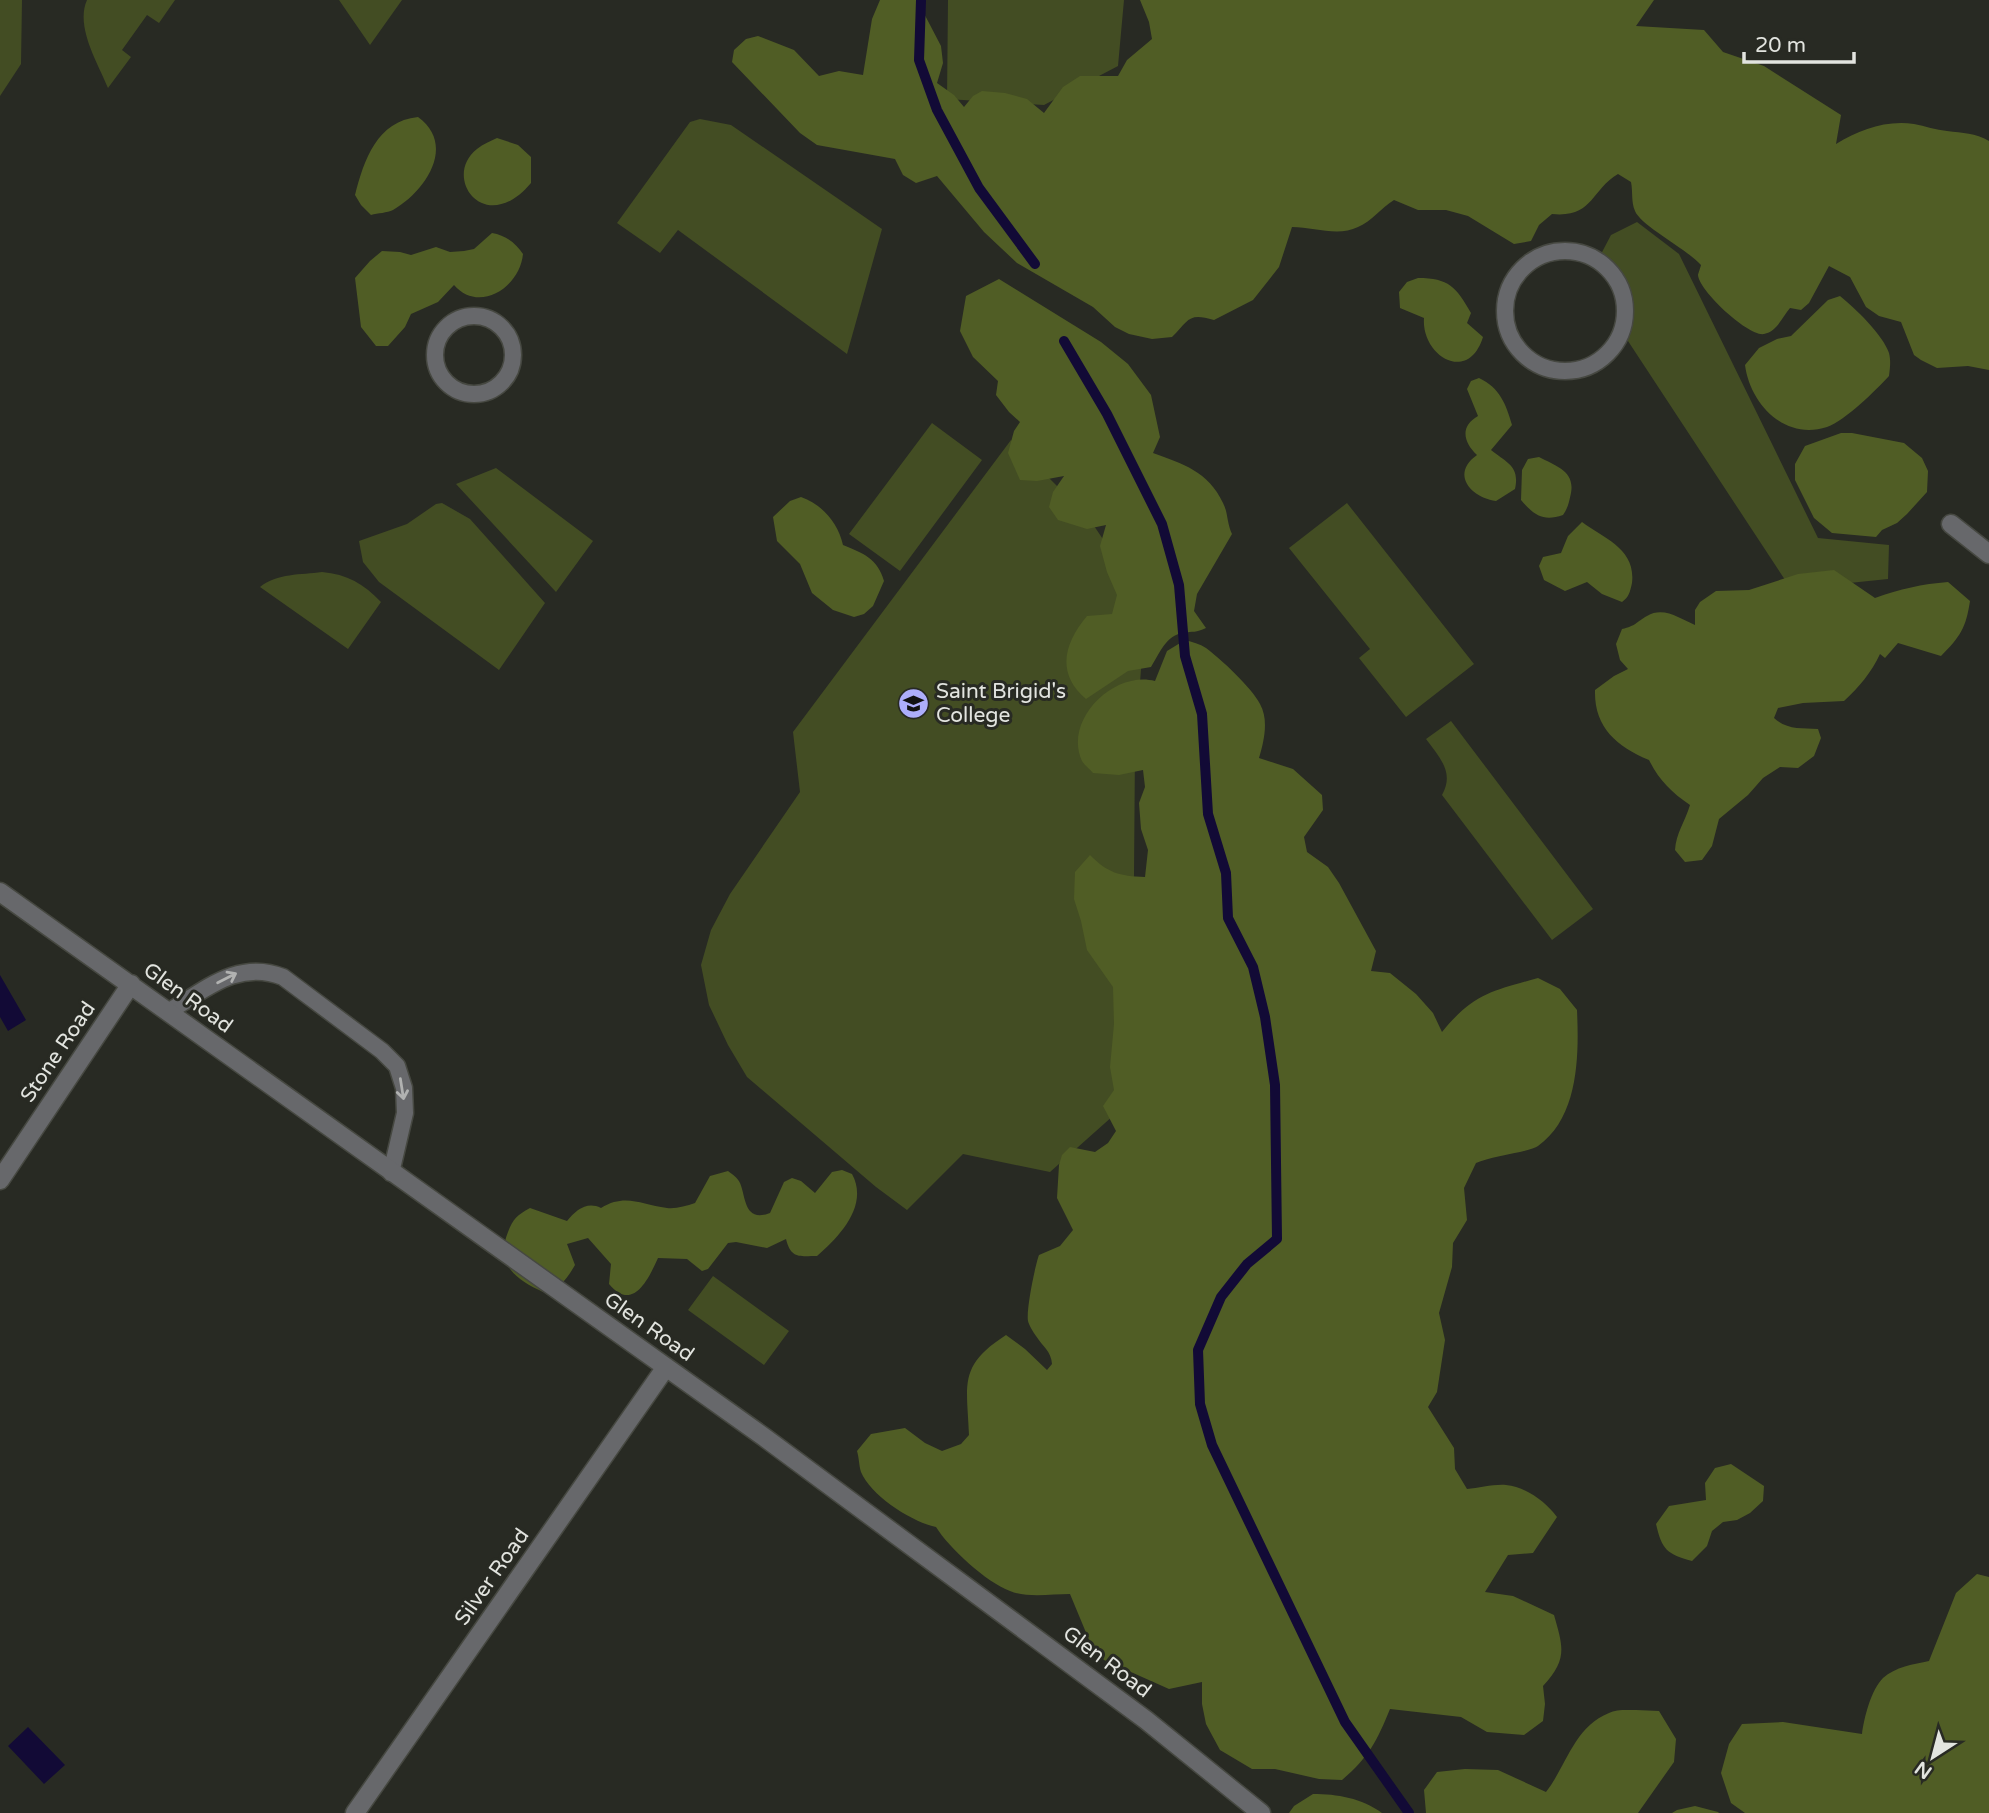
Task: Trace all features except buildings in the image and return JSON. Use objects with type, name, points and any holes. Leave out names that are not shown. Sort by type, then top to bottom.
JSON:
[{"type":"street","points":[[1951,524],[1989,554]]},
{"type":"street","name":"Glen Road","points":[[0,892],[666,1367],[1146,1720],[1261,1813]]},
{"type":"street","name":"Stone Road","points":[[0,1180],[131,984]]},
{"type":"street","name":"Silver Road","points":[[355,1813],[666,1367]]},
{"type":"lane","points":[[1561,251],[1582,254],[1600,263],[1615,278],[1625,309],[1624,327],[1606,356],[1591,366],[1573,372],[1554,371],[1536,365],[1521,353],[1510,337],[1504,318],[1512,281],[1524,266],[1541,255],[1561,251]]},
{"type":"lane","points":[[484,317],[505,331],[511,342],[512,367],[494,390],[465,394],[451,387],[441,377],[435,350],[439,336],[448,325],[460,318],[484,317]]},
{"type":"lane","points":[[168,1012],[238,972],[268,971],[283,977],[382,1051],[397,1066],[404,1088],[405,1113],[391,1173]]},
{"type":"green space","points":[[0,0],[22,0],[21,64],[0,96]]},
{"type":"green space","points":[[87,0],[175,0],[159,23],[147,15],[122,50],[131,57],[108,88],[86,33],[84,11]]},
{"type":"green space","points":[[339,0],[402,0],[370,45]]},
{"type":"green space","points":[[880,0],[917,0],[941,46],[943,63],[937,83],[954,95],[964,107],[973,96],[982,91],[1027,99],[1044,113],[1063,87],[1080,76],[1118,76],[1127,60],[1152,39],[1149,22],[1140,0],[1654,0],[1636,26],[1704,30],[1723,52],[1764,66],[1841,115],[1836,144],[1873,127],[1893,123],[1969,134],[1989,141],[1989,370],[1968,366],[1937,368],[1921,360],[1914,355],[1901,322],[1879,316],[1866,307],[1850,277],[1829,266],[1809,303],[1801,310],[1790,308],[1769,333],[1757,333],[1737,321],[1715,301],[1698,275],[1701,265],[1639,217],[1634,208],[1631,182],[1618,174],[1584,208],[1576,212],[1552,214],[1539,225],[1531,241],[1514,244],[1468,216],[1446,210],[1418,210],[1394,200],[1368,221],[1350,230],[1292,227],[1279,267],[1253,300],[1214,320],[1194,317],[1172,337],[1152,339],[1129,334],[1115,327],[1093,307],[1017,263],[984,232],[937,176],[916,183],[903,175],[895,159],[817,145],[800,133],[732,62],[734,50],[746,39],[758,36],[794,50],[819,76],[839,71],[863,75],[872,19]]},
{"type":"green space","points":[[948,0],[1124,0],[1118,66],[1044,105],[947,99]]},
{"type":"green space","points":[[418,117],[429,128],[435,141],[436,154],[432,167],[416,192],[405,202],[391,211],[371,215],[355,195],[368,156],[382,134],[392,126]]},
{"type":"green space","points":[[700,119],[731,125],[882,229],[847,354],[678,230],[660,253],[617,223],[690,122]]},
{"type":"green space","points":[[497,138],[518,145],[531,157],[531,183],[514,198],[498,205],[484,204],[473,197],[466,187],[464,174],[467,161],[477,149]]},
{"type":"green space","points":[[1637,222],[1679,254],[1818,538],[1889,545],[1888,579],[1791,589],[1626,338],[1630,315],[1627,293],[1617,273],[1600,256],[1611,235]]},
{"type":"green space","points":[[492,233],[510,240],[523,254],[520,266],[506,286],[486,297],[475,297],[454,285],[438,302],[411,314],[405,327],[388,346],[376,346],[361,327],[355,278],[370,261],[382,251],[411,255],[436,247],[450,252],[474,249]]},
{"type":"green space","points":[[1418,278],[1444,282],[1456,290],[1466,304],[1471,313],[1467,323],[1483,337],[1476,351],[1467,359],[1457,362],[1437,353],[1425,331],[1424,318],[1400,308],[1399,292],[1407,282]]},
{"type":"green space","points":[[999,279],[1101,342],[1128,364],[1151,395],[1160,437],[1153,453],[1194,470],[1210,483],[1225,507],[1232,534],[1197,594],[1194,611],[1206,628],[1177,634],[1164,646],[1151,667],[1128,671],[1086,699],[1070,679],[1067,658],[1073,636],[1087,616],[1112,614],[1117,595],[1100,546],[1106,525],[1087,529],[1058,520],[1049,507],[1053,492],[1064,476],[1037,481],[1020,480],[1008,453],[1014,431],[1020,422],[996,395],[998,381],[973,357],[960,331],[966,296]]},
{"type":"green space","points":[[1840,296],[1868,322],[1886,346],[1890,359],[1889,376],[1851,412],[1827,427],[1811,430],[1783,424],[1772,416],[1754,393],[1745,365],[1759,348],[1777,339],[1791,336],[1828,300]]},
{"type":"green space","points":[[1479,378],[1501,397],[1512,425],[1491,450],[1514,470],[1515,489],[1496,501],[1472,490],[1465,477],[1469,462],[1477,455],[1466,440],[1466,429],[1478,416],[1467,389],[1471,381]]},
{"type":"green space","points":[[932,423],[982,460],[900,571],[849,534]]},
{"type":"green space","points":[[1841,433],[1904,443],[1922,458],[1928,471],[1927,492],[1897,523],[1882,530],[1876,537],[1832,533],[1814,518],[1795,480],[1795,464],[1805,446]]},
{"type":"green space","points":[[1011,440],[1088,517],[1146,603],[1135,749],[1133,1001],[1123,1107],[1050,1172],[963,1154],[907,1210],[876,1187],[747,1077],[709,1005],[701,965],[711,930],[730,894],[800,792],[793,732]]},
{"type":"green space","points":[[1539,457],[1563,470],[1570,479],[1571,493],[1563,515],[1550,518],[1539,516],[1521,500],[1522,470],[1528,459]]},
{"type":"green space","points":[[496,468],[593,541],[556,592],[456,484]]},
{"type":"green space","points":[[801,497],[809,500],[828,516],[843,545],[869,558],[878,567],[884,581],[873,606],[864,614],[854,617],[833,610],[812,593],[800,564],[777,541],[773,517],[790,501]]},
{"type":"green space","points":[[442,503],[470,519],[545,603],[499,670],[379,582],[363,562],[359,541],[407,524],[436,504]]},
{"type":"green space","points":[[1347,503],[1474,664],[1406,717],[1359,658],[1370,649],[1289,548]]},
{"type":"green space","points":[[1582,522],[1617,546],[1629,562],[1632,583],[1629,594],[1622,602],[1602,594],[1587,582],[1565,591],[1544,580],[1539,566],[1543,557],[1561,553],[1568,536]]},
{"type":"green space","points":[[1834,570],[1875,598],[1911,587],[1948,582],[1970,601],[1964,625],[1941,656],[1898,643],[1885,658],[1880,654],[1864,679],[1844,701],[1803,703],[1778,708],[1774,718],[1784,725],[1818,729],[1821,738],[1814,756],[1798,768],[1780,767],[1763,778],[1748,795],[1719,819],[1712,846],[1702,860],[1685,862],[1675,850],[1690,805],[1666,785],[1649,760],[1626,748],[1609,734],[1598,715],[1595,690],[1628,669],[1620,660],[1616,644],[1622,629],[1660,612],[1672,614],[1695,625],[1695,610],[1700,602],[1716,591],[1749,590],[1798,574]]},
{"type":"green space","points":[[322,572],[354,581],[381,602],[348,649],[260,587],[282,577]]},
{"type":"green space","points":[[1185,640],[1201,645],[1212,653],[1236,674],[1256,697],[1263,710],[1265,724],[1259,758],[1293,769],[1322,795],[1323,810],[1304,837],[1307,852],[1328,867],[1376,951],[1371,971],[1390,973],[1416,994],[1433,1013],[1442,1032],[1464,1009],[1484,996],[1538,978],[1560,989],[1577,1010],[1578,1046],[1574,1084],[1562,1119],[1552,1134],[1538,1146],[1476,1163],[1464,1188],[1467,1220],[1453,1243],[1452,1267],[1439,1313],[1445,1340],[1437,1392],[1428,1407],[1454,1448],[1455,1469],[1467,1489],[1513,1486],[1535,1496],[1557,1517],[1533,1553],[1508,1555],[1485,1592],[1513,1596],[1554,1615],[1561,1652],[1557,1668],[1543,1686],[1543,1721],[1524,1735],[1487,1732],[1461,1717],[1390,1709],[1371,1748],[1342,1780],[1319,1779],[1275,1769],[1252,1769],[1220,1750],[1206,1724],[1202,1682],[1169,1689],[1104,1660],[1092,1647],[1070,1594],[1024,1594],[1000,1587],[959,1554],[936,1527],[904,1514],[883,1499],[861,1472],[857,1451],[871,1434],[905,1428],[925,1443],[942,1451],[961,1444],[969,1435],[967,1389],[973,1367],[991,1346],[1006,1335],[1047,1370],[1052,1364],[1048,1352],[1030,1326],[1028,1315],[1039,1255],[1060,1246],[1073,1230],[1057,1198],[1059,1165],[1062,1155],[1070,1147],[1095,1152],[1108,1143],[1116,1131],[1103,1106],[1114,1090],[1110,1067],[1114,1024],[1113,987],[1087,950],[1074,899],[1075,872],[1090,855],[1114,872],[1145,877],[1148,850],[1141,829],[1139,803],[1145,787],[1143,770],[1119,775],[1093,773],[1082,761],[1078,745],[1080,730],[1086,715],[1109,691],[1124,683],[1155,681],[1167,651]]},
{"type":"green space","points":[[1451,721],[1593,909],[1552,940],[1442,795],[1447,779],[1444,765],[1426,739]]},
{"type":"green space","points":[[842,1170],[852,1174],[856,1186],[854,1208],[843,1229],[817,1256],[793,1253],[786,1239],[767,1248],[728,1243],[708,1269],[702,1271],[687,1259],[658,1258],[645,1283],[633,1294],[626,1295],[609,1284],[611,1264],[588,1238],[567,1244],[575,1265],[562,1283],[549,1291],[543,1292],[524,1282],[506,1262],[505,1243],[510,1228],[516,1218],[530,1208],[567,1221],[582,1208],[601,1208],[618,1201],[634,1201],[667,1208],[681,1207],[695,1203],[710,1176],[728,1171],[739,1181],[751,1212],[761,1215],[770,1213],[784,1182],[792,1178],[801,1181],[815,1193],[832,1172]]},
{"type":"green space","points":[[713,1276],[789,1331],[764,1365],[688,1310]]},
{"type":"green space","points":[[1731,1464],[1764,1486],[1763,1501],[1750,1513],[1737,1520],[1723,1522],[1712,1531],[1707,1546],[1692,1561],[1671,1553],[1663,1545],[1656,1524],[1669,1506],[1706,1500],[1705,1483],[1715,1468]]},
{"type":"green space","points":[[1977,1574],[1989,1577],[1989,1813],[1745,1813],[1731,1803],[1721,1773],[1729,1744],[1742,1724],[1783,1722],[1862,1734],[1869,1704],[1879,1683],[1888,1674],[1899,1669],[1929,1661],[1956,1593]]},
{"type":"green space","points":[[1622,1710],[1659,1711],[1676,1739],[1674,1762],[1638,1813],[1426,1813],[1424,1790],[1437,1772],[1498,1770],[1546,1792],[1579,1737],[1597,1719]]},
{"type":"green space","points":[[1313,1794],[1349,1798],[1382,1813],[1289,1813],[1294,1806]]},
{"type":"green space","points":[[1695,1806],[1718,1812],[1719,1813],[1672,1813]]},
{"type":"shaded area","points":[[0,975],[26,1020],[8,1031],[0,1017]]},
{"type":"shaded area","points":[[28,1727],[65,1765],[44,1784],[8,1746]]},
{"type":"waterway","points":[[921,0],[919,60],[937,110],[979,188],[1035,264]]},
{"type":"waterway","points":[[1064,341],[1107,414],[1162,524],[1179,585],[1185,656],[1202,714],[1208,814],[1226,873],[1228,918],[1253,967],[1265,1017],[1275,1085],[1277,1239],[1247,1264],[1221,1297],[1198,1350],[1200,1404],[1212,1445],[1345,1722],[1409,1813]]},
{"type":"place","name":"Saint Brigid's College","points":[[913,703]]}]
